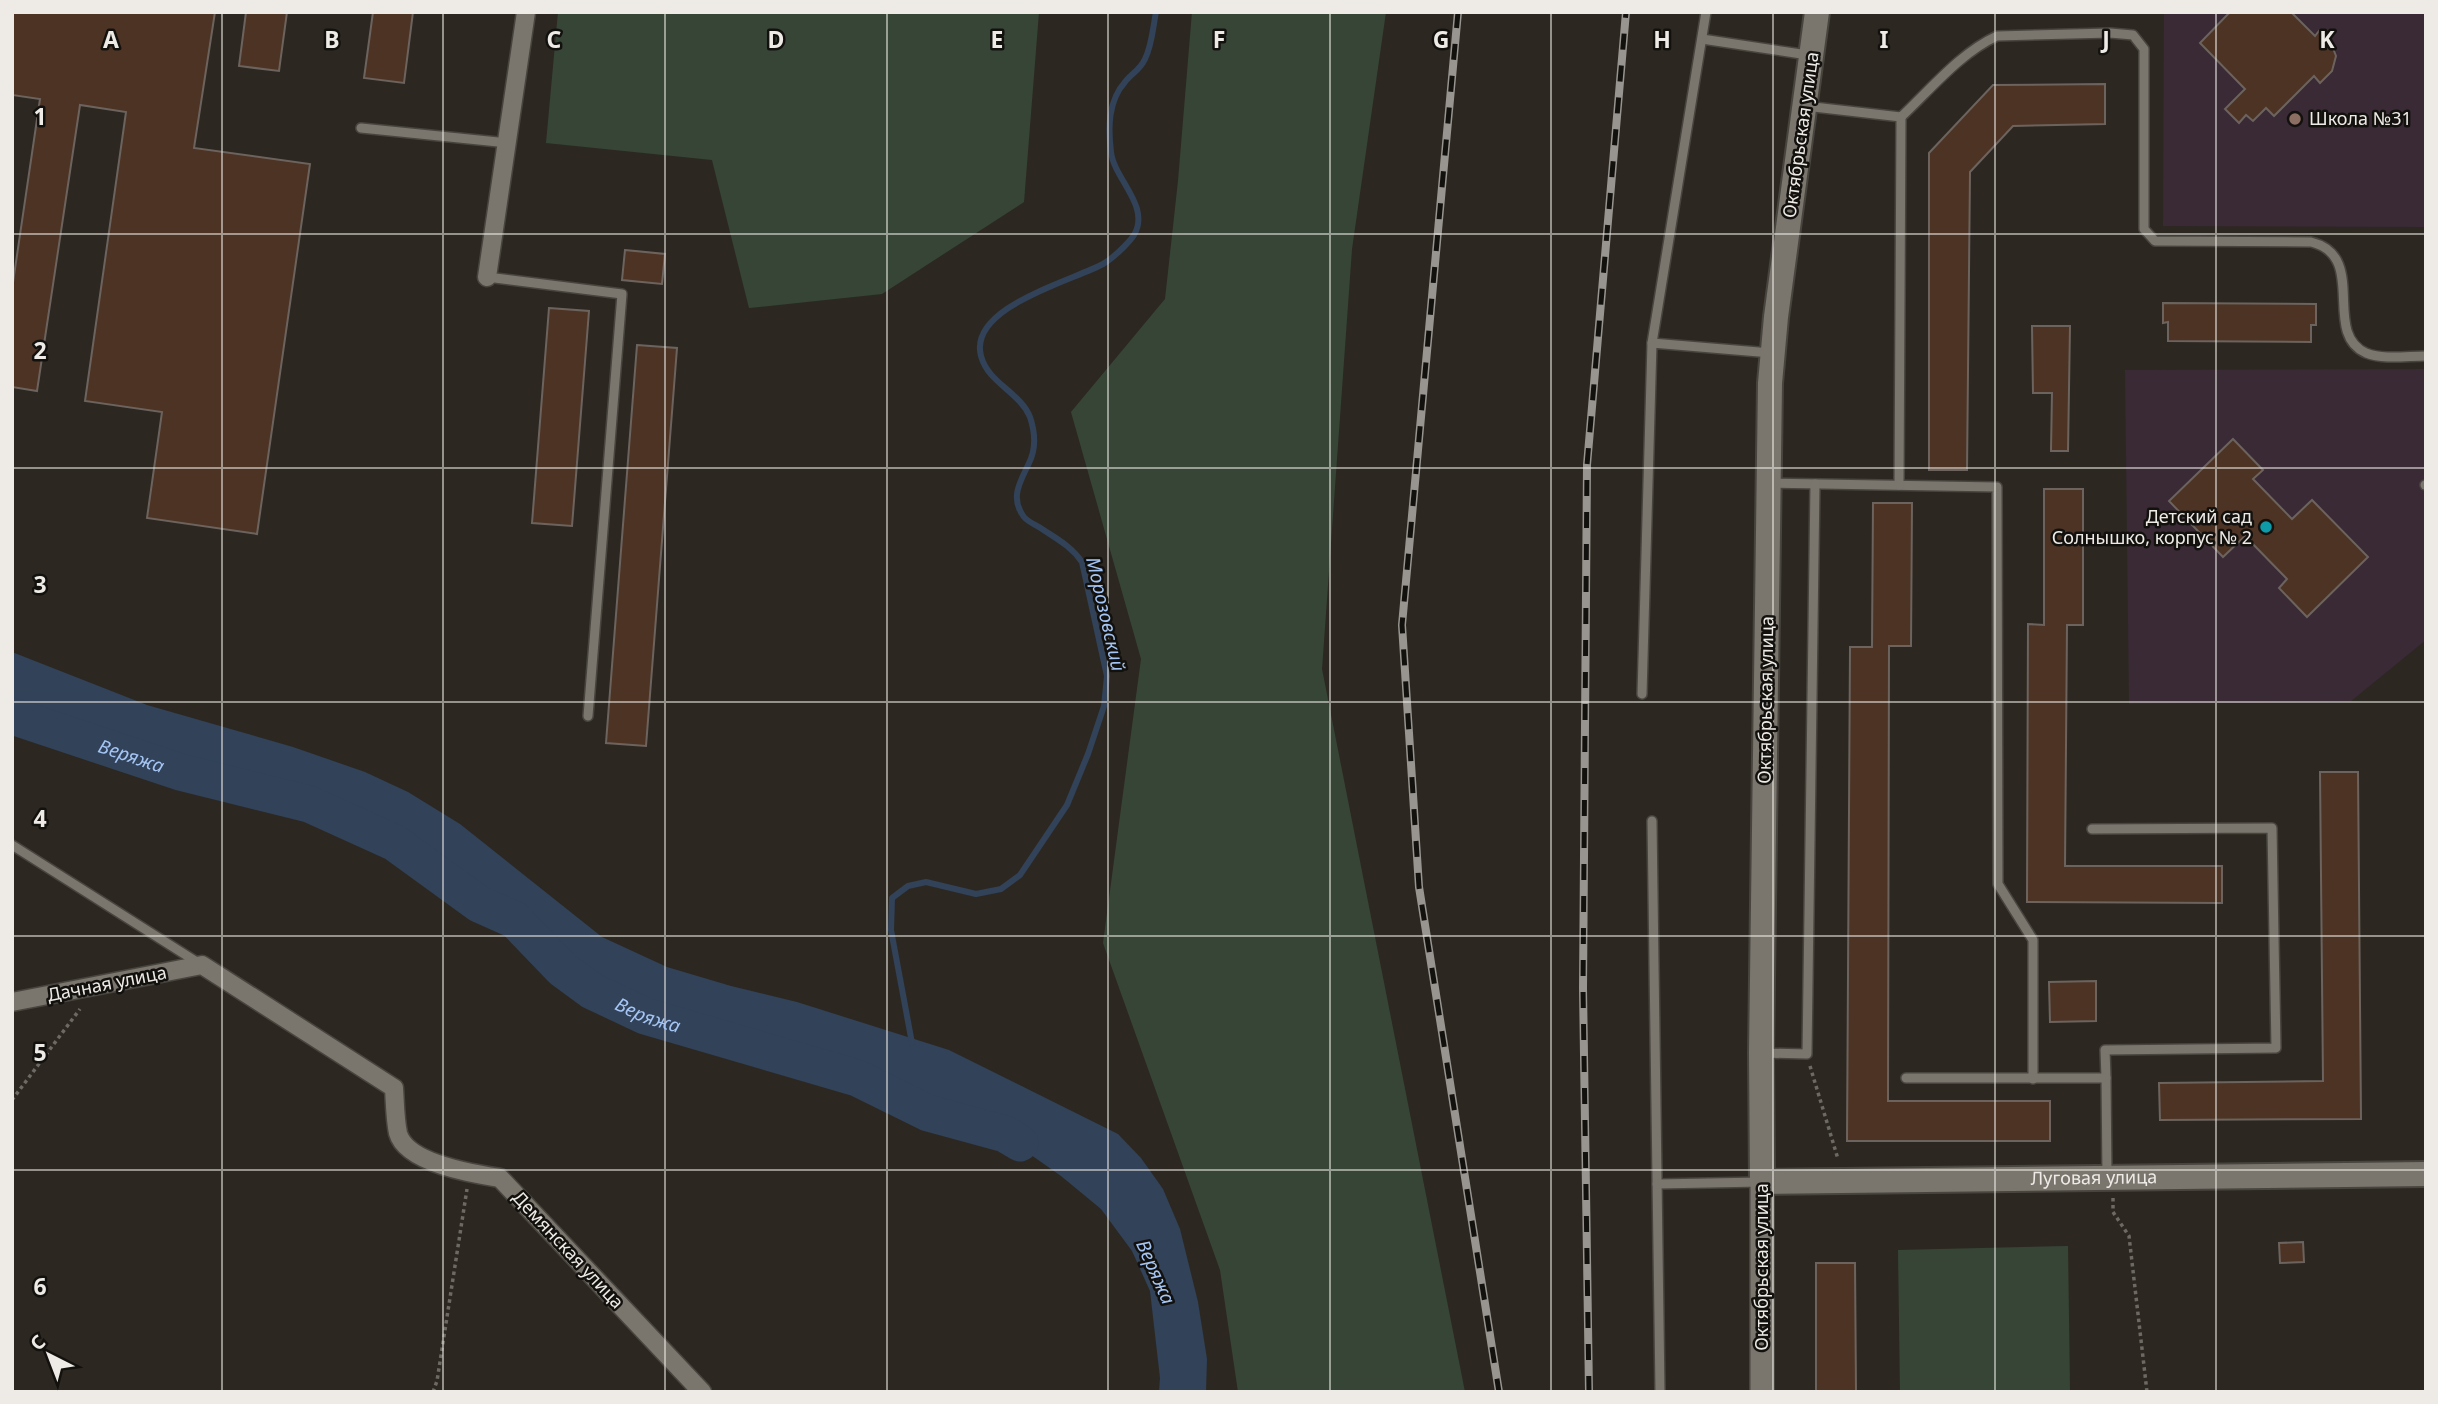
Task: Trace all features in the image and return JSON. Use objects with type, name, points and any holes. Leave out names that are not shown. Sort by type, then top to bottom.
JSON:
[{"type":"main road","name":"Октябрьская улица","points":[[1762,1182],[1761,1053],[1770,383],[1817,12]]},
{"type":"main road","name":"Луговая улица","points":[[1762,1182],[2426,1174]]},
{"type":"street","points":[[487,277],[526,12]]},
{"type":"street","name":"Дачная улица","points":[[12,1002],[202,965]]},
{"type":"street","name":"Демянская улица","points":[[202,965],[394,1088],[398,1136],[418,1156],[470,1173],[500,1178],[702,1392]]},
{"type":"street","name":"Октябрьская улица","points":[[1762,1182],[1762,1392]]},
{"type":"lane","points":[[1642,694],[1652,343],[1706,12]]},
{"type":"lane","points":[[1899,485],[1901,117],[1966,55],[1997,36],[2110,33],[2133,35],[2144,49],[2144,229],[2155,241],[2311,242],[2324,245],[2336,258],[2342,273],[2346,326],[2350,340],[2365,352],[2384,357],[2426,356]]},
{"type":"lane","points":[[1702,39],[1811,55]]},
{"type":"lane","points":[[1805,106],[1901,117]]},
{"type":"lane","points":[[361,128],[508,143]]},
{"type":"lane","points":[[487,277],[622,294],[588,716]]},
{"type":"lane","points":[[1652,343],[1773,353]]},
{"type":"lane","points":[[1769,483],[1997,487],[1998,884],[2033,940],[2033,1079]]},
{"type":"lane","points":[[1761,1053],[1807,1054],[1815,484]]},
{"type":"lane","points":[[1652,821],[1660,1392]]},
{"type":"lane","points":[[2092,829],[2272,828],[2276,1048],[2105,1049],[2110,1178]]},
{"type":"lane","points":[[12,845],[202,965]]},
{"type":"lane","points":[[1906,1078],[2106,1078]]},
{"type":"lane","points":[[1657,1184],[1762,1182]]},
{"type":"path","points":[[12,1100],[77,1014],[91,987]]},
{"type":"path","points":[[1807,1054],[1838,1163]]},
{"type":"path","points":[[433,1392],[437,1381],[470,1173]]},
{"type":"path","points":[[2110,1178],[2113,1212],[2129,1236],[2147,1392]]},
{"type":"shaded area","name":"Школа №31","points":[[2164,12],[2426,12],[2426,227],[2163,226]]},
{"type":"shaded area","points":[[2426,369],[2426,640],[2350,702],[2129,704],[2125,370]]},
{"type":"green space","points":[[558,12],[1039,12],[1024,202],[882,294],[749,308],[712,160],[546,143]]},
{"type":"green space","points":[[1192,12],[1386,12],[1352,249],[1322,669],[1465,1392],[1238,1392],[1220,1270],[1103,943],[1141,659],[1071,412],[1165,299]]},
{"type":"green space","points":[[2068,1246],[2070,1392],[1900,1392],[1898,1250]]},
{"type":"water","points":[[12,652],[147,705],[293,747],[365,772],[408,792],[460,824],[602,937],[667,967],[797,1002],[949,1050],[1118,1134],[1141,1158],[1163,1189],[1180,1229],[1198,1302],[1207,1359],[1206,1392],[1159,1392],[1160,1378],[1150,1291],[1132,1251],[1101,1209],[1024,1150],[971,1124],[804,1062],[656,1017],[565,978],[529,951],[496,905],[363,814],[321,800],[171,765],[12,713]]},
{"type":"building","points":[[12,12],[215,12],[194,148],[310,164],[257,534],[147,518],[162,412],[85,401],[126,112],[80,105],[37,391],[12,387],[12,289],[40,99],[12,95]]},
{"type":"building","points":[[246,12],[287,12],[279,71],[239,66]]},
{"type":"building","points":[[373,12],[413,12],[404,83],[364,78]]},
{"type":"building","points":[[2230,12],[2291,12],[2315,36],[2319,31],[2331,43],[2336,56],[2332,71],[2320,83],[2314,76],[2274,116],[2266,108],[2253,121],[2246,115],[2239,123],[2225,109],[2245,89],[2200,43]]},
{"type":"building","points":[[2105,84],[2105,124],[2013,126],[1970,172],[1967,470],[1929,470],[1929,153],[1993,85]]},
{"type":"building","points":[[625,250],[665,254],[662,284],[622,280]]},
{"type":"building","points":[[2163,303],[2316,304],[2316,325],[2311,325],[2311,342],[2168,341],[2168,322],[2163,323]]},
{"type":"building","points":[[549,308],[589,311],[572,526],[532,523]]},
{"type":"building","points":[[2032,326],[2070,326],[2068,451],[2051,451],[2052,393],[2033,393]]},
{"type":"building","points":[[637,345],[677,348],[646,746],[606,743]]},
{"type":"building","name":"Детский сад Солнышко, корпус № 2","points":[[2233,439],[2263,470],[2253,479],[2292,519],[2312,500],[2368,557],[2307,617],[2279,588],[2287,579],[2245,536],[2223,557],[2169,501]]},
{"type":"building","points":[[2044,489],[2083,489],[2083,625],[2067,625],[2065,866],[2222,866],[2222,903],[2027,902],[2028,624],[2044,625]]},
{"type":"building","points":[[1873,503],[1912,503],[1911,646],[1889,646],[1888,1101],[2050,1101],[2050,1141],[1847,1141],[1850,647],[1872,647]]},
{"type":"building","points":[[2320,772],[2358,772],[2361,1119],[2160,1120],[2159,1083],[2323,1081]]},
{"type":"building","points":[[2096,981],[2096,1021],[2050,1022],[2049,982]]},
{"type":"building","points":[[2303,1242],[2304,1262],[2280,1263],[2279,1243]]},
{"type":"building","points":[[1816,1263],[1855,1263],[1856,1392],[1816,1392]]},
{"type":"waterway","name":"Морозовский","points":[[912,1043],[891,930],[892,898],[908,886],[926,882],[976,894],[1001,889],[1020,875],[1067,805],[1104,706],[1107,676],[1082,562],[1064,543],[1026,519],[1020,510],[1017,503],[1018,489],[1034,446],[1032,423],[1025,408],[997,381],[985,365],[981,356],[981,339],[990,323],[1006,310],[1047,288],[1103,264],[1120,251],[1134,235],[1138,214],[1111,152],[1110,115],[1119,89],[1145,59],[1156,12]]},
{"type":"waterway","name":"Веряжа","points":[[12,716],[180,772],[309,804],[395,843],[479,904],[515,920],[562,969],[592,991],[645,1016],[857,1078],[928,1113],[1005,1134],[1020,1143]]},
{"type":"railway","points":[[1458,12],[1402,625],[1419,887],[1499,1392]]},
{"type":"railway","points":[[1589,1392],[1583,988],[1587,465],[1626,12]]},
{"type":"place","name":"Школа №31","points":[[2295,119]]},
{"type":"place","name":"Детский сад Солнышко, корпус № 2","points":[[2266,527]]}]
